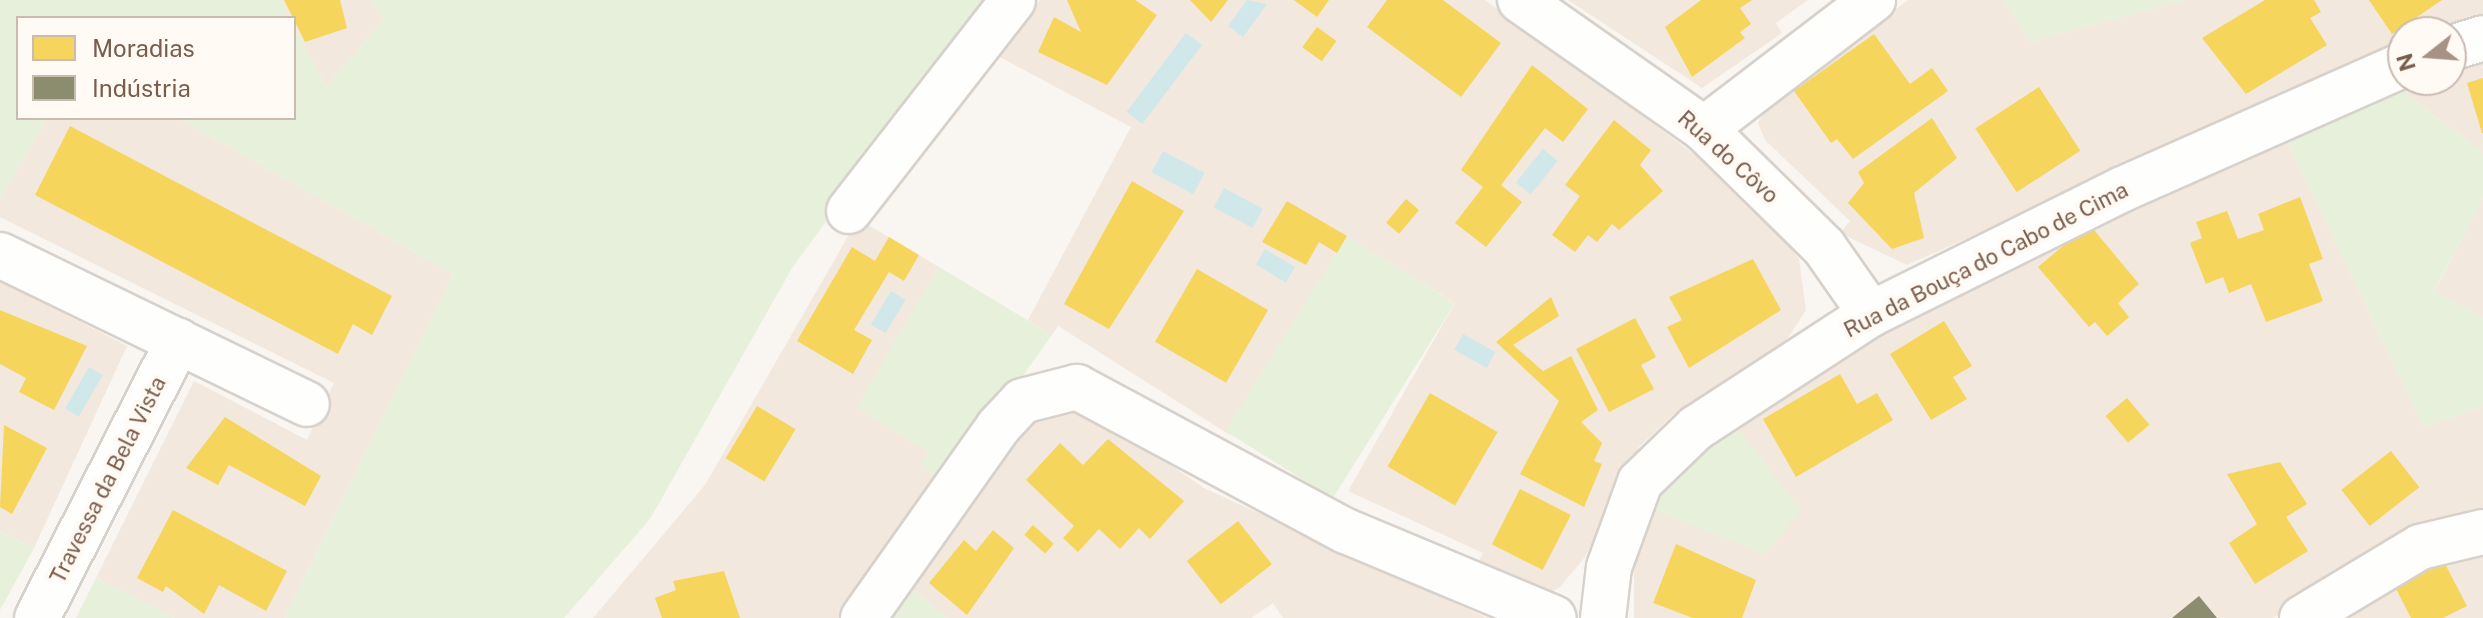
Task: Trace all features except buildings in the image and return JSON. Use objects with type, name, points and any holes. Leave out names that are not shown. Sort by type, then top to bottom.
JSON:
[{"type":"street","points":[[849,211],[1013,0]]},
{"type":"street","name":"Rua do Côvo","points":[[1520,0],[1704,129],[1824,247],[1871,314]]},
{"type":"street","points":[[1704,129],[1873,0]]},
{"type":"street","name":"Rua da Bouça do Cabo de Cima","points":[[1603,618],[1624,517],[1665,452],[1871,314],[2123,189],[2387,72]]},
{"type":"street","points":[[0,255],[307,404]]},
{"type":"street","name":"Travessa da Bela Vista","points":[[37,618],[178,341]]},
{"type":"street","points":[[863,618],[998,427],[1022,401],[1077,387],[1346,531],[1554,618]]},
{"type":"street","points":[[2302,618],[2420,547],[2483,532]]},
{"type":"shaded area","points":[[281,0],[371,0],[383,20],[326,87],[296,29],[296,16],[289,16]]},
{"type":"shaded area","points":[[1040,0],[1485,0],[1747,193],[1799,259],[1806,310],[1785,342],[1675,413],[1639,447],[1585,557],[1560,587],[1550,593],[1474,570],[1483,553],[1348,491],[1455,303],[1346,236],[1230,435],[1058,326],[1052,335],[1028,320],[1131,127],[996,55]]},
{"type":"shaded area","points":[[1568,0],[1808,0],[1776,23],[1782,33],[1702,88]]},
{"type":"shaded area","points":[[1908,0],[2004,0],[2030,42],[2184,0],[2483,0],[2483,18],[2467,23],[2467,16],[2387,16],[2387,51],[1907,265],[1840,233],[1850,221],[1765,140],[1758,123],[1768,104]]},
{"type":"shaded area","points":[[2483,60],[2483,153],[2409,96],[2467,96],[2467,65]]},
{"type":"shaded area","points":[[47,120],[182,120],[453,274],[285,618],[175,618],[96,578],[194,381],[307,440],[334,383],[0,217],[0,198]]},
{"type":"shaded area","points":[[2283,132],[2424,427],[2483,406],[2483,516],[2273,618],[1634,618],[1634,539],[1647,507],[1736,426],[1926,302]]},
{"type":"shaded area","points":[[2483,198],[2483,317],[2434,292]]},
{"type":"shaded area","points":[[858,219],[939,267],[857,407],[928,452],[941,490],[841,618],[593,618],[705,485]]},
{"type":"shaded area","points":[[0,281],[127,346],[34,548],[0,531]]},
{"type":"shaded area","points":[[1051,405],[1093,412],[1204,488],[1487,618],[1283,618],[1273,603],[1251,618],[947,618],[906,584],[1007,437]]},
{"type":"shaded area","points":[[2483,547],[2483,618],[2322,618],[2377,583]]},
{"type":"green space","points":[[0,0],[281,0],[289,16],[16,16],[16,120],[47,120],[0,198]]},
{"type":"green space","points":[[371,0],[988,0],[792,268],[650,519],[564,618],[285,618],[453,274],[182,120],[296,120],[296,29],[326,87],[383,20]]},
{"type":"green space","points":[[2004,0],[2184,0],[2030,42]]},
{"type":"green space","points":[[2387,92],[2387,96],[2409,96],[2483,153],[2483,198],[2434,291],[2483,317],[2483,406],[2424,427],[2283,132]]},
{"type":"green space","points":[[1347,236],[1455,303],[1333,498],[1225,431]]},
{"type":"green space","points":[[939,267],[1052,335],[941,490],[921,461],[928,452],[856,407]]},
{"type":"green space","points":[[1736,426],[1802,511],[1764,554],[1647,507],[1677,465]]},
{"type":"green space","points":[[0,531],[34,548],[0,610]]},
{"type":"green space","points":[[96,578],[175,618],[76,618]]},
{"type":"green space","points":[[906,584],[947,618],[879,618]]},
{"type":"water","points":[[1247,0],[1267,4],[1243,37],[1228,26]]},
{"type":"water","points":[[1186,33],[1202,45],[1142,124],[1126,112]]},
{"type":"water","points":[[1543,149],[1558,161],[1531,194],[1516,182]]},
{"type":"water","points":[[1163,151],[1204,173],[1193,194],[1152,172]]},
{"type":"water","points":[[1224,188],[1263,209],[1253,228],[1214,207]]},
{"type":"water","points":[[1265,249],[1295,267],[1286,282],[1256,264]]},
{"type":"water","points":[[891,291],[906,300],[885,333],[871,324]]},
{"type":"water","points":[[1463,334],[1495,352],[1487,368],[1454,350]]},
{"type":"water","points":[[89,367],[103,375],[79,417],[65,409]]}]
